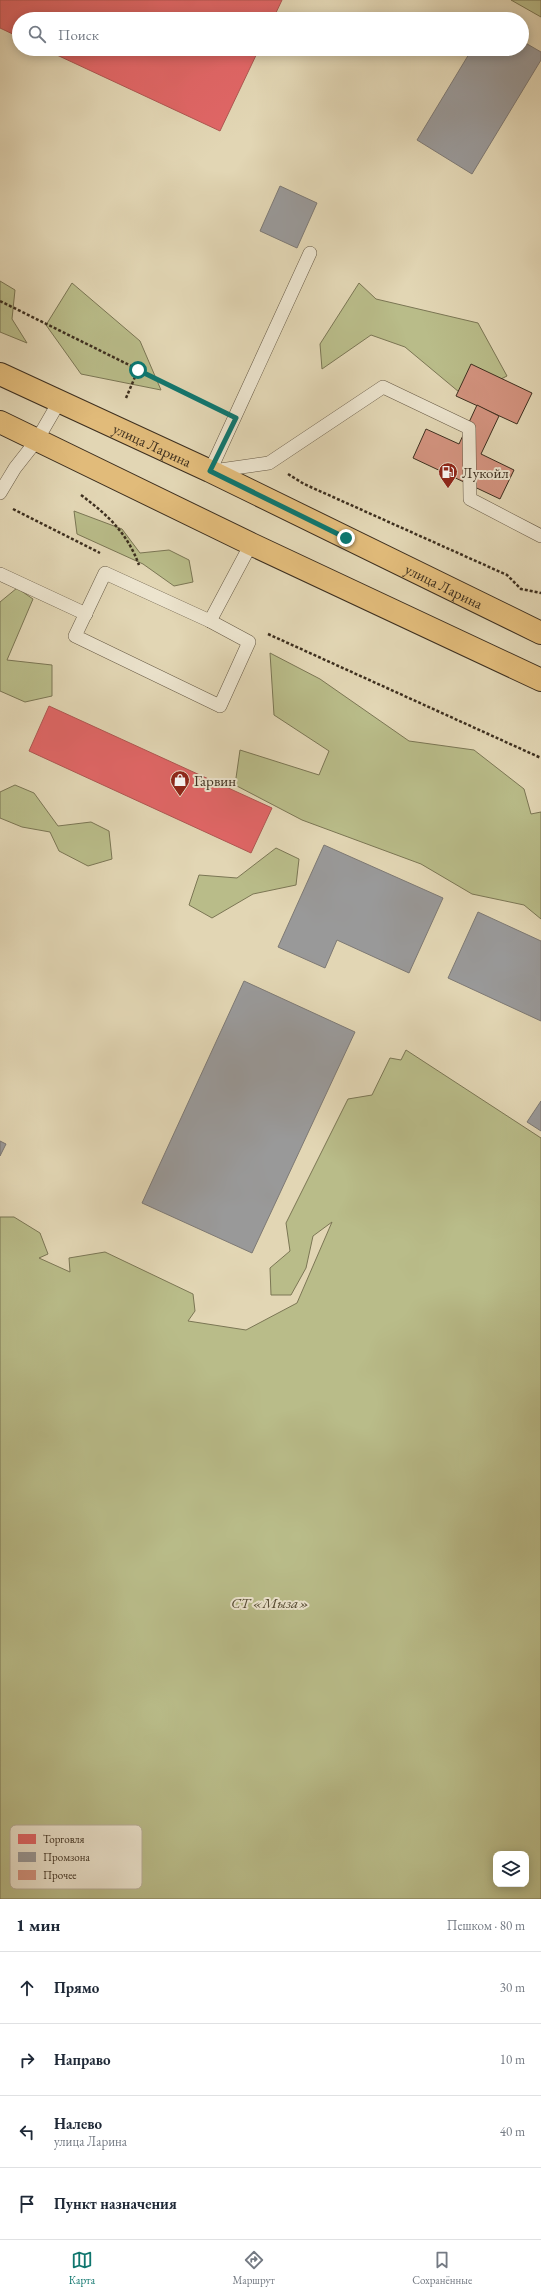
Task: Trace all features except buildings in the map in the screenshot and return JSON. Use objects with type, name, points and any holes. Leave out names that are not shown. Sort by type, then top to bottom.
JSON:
[{"type":"main road","name":"улица Ларина","points":[[0,374],[210,471],[541,633]]},
{"type":"main road","points":[[0,422],[251,544],[541,680]]},
{"type":"lane","points":[[210,471],[236,418],[310,254]]},
{"type":"lane","points":[[210,471],[269,463],[384,387],[469,428],[470,499],[541,536]]},
{"type":"lane","points":[[0,493],[15,468],[37,440],[59,402]]},
{"type":"lane","points":[[210,621],[251,544]]},
{"type":"lane","points":[[105,573],[210,621],[249,642],[220,706],[75,636],[86,614],[105,573]]},
{"type":"lane","points":[[0,574],[86,614]]},
{"type":"path","points":[[0,301],[236,418]]},
{"type":"path","points":[[126,398],[138,370]]},
{"type":"path","points":[[269,463],[304,484],[507,575],[521,589],[541,593]]},
{"type":"path","points":[[82,495],[109,516],[132,546],[139,567]]},
{"type":"path","points":[[7,506],[106,556]]},
{"type":"path","points":[[267,633],[541,758]]},
{"type":"green space","points":[[511,0],[541,0],[541,17]]},
{"type":"green space","points":[[0,281],[15,290],[12,319],[27,343],[0,332]]},
{"type":"green space","points":[[72,283],[140,341],[161,390],[81,374],[46,325]]},
{"type":"green space","points":[[359,283],[376,299],[478,323],[507,376],[465,397],[405,347],[371,335],[322,369],[320,344]]},
{"type":"green space","points":[[74,511],[122,529],[140,553],[169,550],[189,560],[193,582],[174,586],[143,564],[77,534]]},
{"type":"green space","points":[[17,588],[33,599],[7,660],[52,665],[52,696],[25,702],[0,691],[0,602]]},
{"type":"green space","points":[[270,653],[320,679],[409,741],[474,750],[524,789],[531,814],[541,812],[541,919],[524,905],[472,894],[421,864],[302,820],[235,785],[240,750],[319,775],[329,751],[274,715]]},
{"type":"green space","points":[[15,785],[34,793],[58,826],[91,822],[109,831],[112,859],[88,866],[59,851],[50,832],[22,827],[0,818],[0,792]]},
{"type":"green space","points":[[276,848],[299,859],[296,885],[253,894],[212,918],[189,905],[199,875],[237,878]]},
{"type":"green space","name":"СТ «Мыза»","points":[[406,1050],[541,1138],[541,1899],[0,1899],[0,1217],[14,1217],[40,1233],[48,1254],[39,1258],[70,1272],[69,1258],[105,1252],[193,1294],[195,1311],[188,1321],[246,1330],[297,1303],[332,1222],[313,1236],[306,1268],[291,1295],[271,1295],[270,1268],[290,1251],[286,1223],[348,1099],[372,1095],[390,1058],[401,1060]]},
{"type":"place","name":"Лукойл","points":[[448,489]]},
{"type":"place","name":"Гарвин","points":[[180,797]]},
{"type":"route","points":[[138,370],[236,418],[210,471],[346,538]]}]
